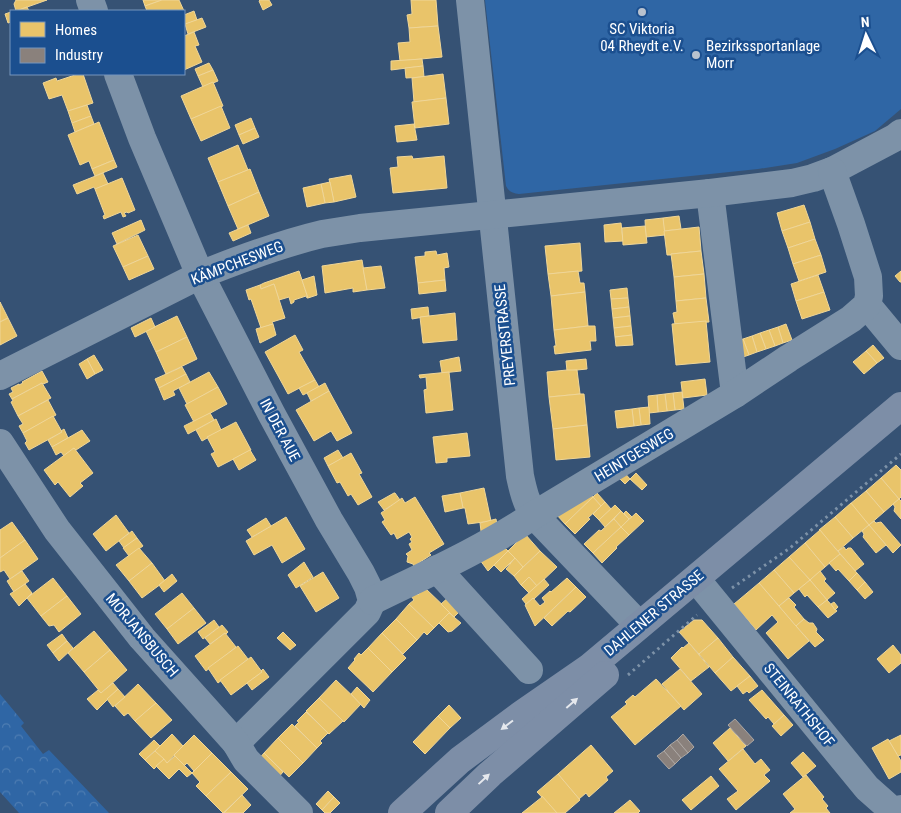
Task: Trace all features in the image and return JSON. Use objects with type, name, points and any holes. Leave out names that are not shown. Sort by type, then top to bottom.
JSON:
[{"type":"main road","name":"DAHLENER STRASSE","points":[[402,813],[460,760],[590,667],[901,406]]},
{"type":"main road","name":"DAHLENER STRASSE","points":[[449,813],[490,774],[709,595],[901,427]]},
{"type":"street","name":"PREYERSTRASSE","points":[[470,0],[520,476],[525,498],[534,515],[639,625]]},
{"type":"street","name":"IN DER AUE","points":[[118,75],[142,138],[200,275],[329,520],[362,573],[372,601]]},
{"type":"street","points":[[493,214],[792,183],[832,171],[896,138],[901,133]]},
{"type":"street","points":[[832,171],[868,277],[869,296],[867,305],[901,346]]},
{"type":"street","points":[[710,193],[735,394]]},
{"type":"street","name":"KÄMPCHESWEG","points":[[0,376],[200,275],[232,262],[323,234],[360,228],[493,214]]},
{"type":"street","name":"HEINTGESWEG","points":[[372,601],[510,531],[735,394],[851,319],[867,305]]},
{"type":"street","name":"MORJANSBUSCH","points":[[0,443],[56,530],[142,638],[236,743],[246,760],[299,813]]},
{"type":"street","points":[[437,569],[529,670]]},
{"type":"street","name":"STEINRATHSHOF","points":[[709,595],[867,788],[893,811],[901,809]]},
{"type":"street","points":[[236,743],[367,612],[372,601]]},
{"type":"path","points":[[623,679],[709,595],[790,548],[901,454]]},
{"type":"green space","name":"Bezirkssportanlage Morr","points":[[485,0],[901,0],[901,109],[875,131],[797,163],[758,169],[515,193],[506,186]]},
{"type":"green space","points":[[0,694],[24,723],[21,726],[43,754],[49,750],[109,813],[19,813],[0,792]]},
{"type":"building: Homes","points":[[16,0],[47,0],[19,10],[16,10],[14,4]]},
{"type":"building: Homes","points":[[143,0],[162,0],[145,6]]},
{"type":"building: Homes","points":[[162,0],[179,0],[184,10],[147,10],[145,6]]},
{"type":"building: Homes","points":[[260,0],[269,0],[272,5],[263,10]]},
{"type":"building: Homes","points":[[411,0],[436,0],[438,26],[409,28],[407,15],[412,14]]},
{"type":"building: Homes","points":[[194,11],[197,20],[185,25],[185,15]]},
{"type":"building: Homes","points":[[10,12],[10,22],[8,23],[5,14]]},
{"type":"building: Homes","points":[[202,18],[206,27],[188,34],[185,24]]},
{"type":"building: Homes","points":[[438,26],[442,57],[400,61],[398,43],[410,42],[409,28]]},
{"type":"building: Homes","points":[[194,32],[199,45],[195,46],[202,62],[185,70],[185,36]]},
{"type":"building: Homes","points":[[422,59],[423,66],[391,70],[391,61]]},
{"type":"building: Homes","points":[[209,63],[213,70],[198,76],[195,69]]},
{"type":"building: Homes","points":[[423,66],[424,77],[406,78],[405,68]]},
{"type":"building: Homes","points":[[213,70],[218,81],[203,87],[198,76]]},
{"type":"building: Homes","points":[[443,74],[446,98],[414,102],[412,78]]},
{"type":"building: Homes","points":[[75,75],[83,75],[93,103],[68,111],[62,95],[49,99],[43,83],[56,78],[57,81]]},
{"type":"building: Homes","points":[[213,82],[223,106],[191,119],[181,96]]},
{"type":"building: Homes","points":[[446,98],[449,124],[415,128],[412,102]]},
{"type":"building: Homes","points":[[87,105],[91,116],[72,123],[68,111]]},
{"type":"building: Homes","points":[[221,106],[230,128],[201,141],[191,119]]},
{"type":"building: Homes","points":[[91,116],[94,124],[75,132],[72,123]]},
{"type":"building: Homes","points":[[251,118],[255,128],[239,135],[235,125]]},
{"type":"building: Homes","points":[[99,122],[114,160],[92,169],[89,161],[80,165],[68,135]]},
{"type":"building: Homes","points":[[414,124],[417,140],[397,142],[395,126]]},
{"type":"building: Homes","points":[[255,128],[259,137],[243,144],[239,135]]},
{"type":"building: Homes","points":[[238,145],[248,170],[218,182],[208,158]]},
{"type":"building: Homes","points":[[412,156],[413,159],[444,156],[447,188],[393,193],[390,168],[398,167],[397,157]]},
{"type":"building: Homes","points":[[114,160],[117,167],[95,176],[92,169]]},
{"type":"building: Homes","points":[[250,169],[259,192],[228,206],[218,182]]},
{"type":"building: Homes","points":[[103,173],[108,184],[77,194],[73,185]]},
{"type":"building: Homes","points":[[351,175],[356,197],[334,202],[329,179]]},
{"type":"building: Homes","points":[[122,178],[135,210],[124,213],[126,216],[123,217],[121,212],[104,219],[103,216],[105,215],[95,189]]},
{"type":"building: Homes","points":[[330,182],[334,202],[325,203],[321,184]]},
{"type":"building: Homes","points":[[321,184],[325,203],[307,207],[303,188]]},
{"type":"building: Homes","points":[[259,192],[269,216],[238,229],[228,206]]},
{"type":"building: Homes","points":[[804,205],[810,222],[782,231],[777,213]]},
{"type":"building: Homes","points":[[679,216],[681,229],[664,231],[663,218]]},
{"type":"building: Homes","points":[[663,218],[665,235],[646,237],[645,220]]},
{"type":"building: Homes","points":[[141,220],[145,230],[117,244],[112,233]]},
{"type":"building: Homes","points":[[810,222],[815,239],[788,248],[782,231]]},
{"type":"building: Homes","points":[[621,223],[623,241],[605,242],[604,225]]},
{"type":"building: Homes","points":[[248,225],[251,233],[233,241],[229,233]]},
{"type":"building: Homes","points":[[645,226],[647,243],[623,245],[622,228]]},
{"type":"building: Homes","points":[[699,227],[701,251],[667,255],[664,231]]},
{"type":"building: Homes","points":[[138,235],[148,256],[123,267],[113,246]]},
{"type":"building: Homes","points":[[815,239],[821,255],[793,264],[788,248]]},
{"type":"building: Homes","points":[[580,243],[582,271],[548,274],[545,246]]},
{"type":"building: Homes","points":[[436,251],[437,255],[447,253],[449,267],[444,268],[445,280],[418,283],[415,257],[425,256],[425,252]]},
{"type":"building: Homes","points":[[701,251],[704,274],[674,277],[671,254]]},
{"type":"building: Homes","points":[[821,255],[826,272],[799,281],[793,264]]},
{"type":"building: Homes","points":[[148,256],[154,269],[129,280],[123,267]]},
{"type":"building: Homes","points":[[362,260],[367,290],[353,292],[353,288],[325,293],[322,266]]},
{"type":"building: Homes","points":[[381,266],[385,288],[367,290],[363,268]]},
{"type":"building: Homes","points":[[299,271],[308,298],[306,296],[294,300],[291,304],[289,297],[279,300],[274,284],[261,289],[260,285],[264,283]]},
{"type":"building: Homes","points":[[578,271],[580,283],[584,283],[585,292],[551,296],[548,274]]},
{"type":"building: Homes","points":[[901,271],[901,282],[900,282],[895,276]]},
{"type":"building: Homes","points":[[704,274],[706,298],[676,301],[674,277]]},
{"type":"building: Homes","points":[[818,275],[824,292],[796,301],[791,284]]},
{"type":"building: Homes","points":[[314,276],[317,295],[308,298],[302,280]]},
{"type":"building: Homes","points":[[445,280],[446,291],[419,294],[418,283]]},
{"type":"building: Homes","points":[[274,284],[285,318],[261,328],[246,290],[260,285],[261,289]]},
{"type":"building: Homes","points":[[627,288],[628,298],[611,299],[610,290]]},
{"type":"building: Homes","points":[[585,292],[588,326],[554,330],[551,296]]},
{"type":"building: Homes","points":[[824,292],[830,310],[802,319],[796,301]]},
{"type":"building: Homes","points":[[628,298],[629,307],[612,309],[611,299]]},
{"type":"building: Homes","points":[[706,298],[709,322],[675,324],[673,313],[677,312],[676,301]]},
{"type":"building: Homes","points":[[0,302],[8,318],[0,322]]},
{"type":"building: Homes","points":[[428,307],[429,316],[412,319],[411,309]]},
{"type":"building: Homes","points":[[629,307],[630,316],[613,318],[612,309]]},
{"type":"building: Homes","points":[[455,313],[457,340],[423,343],[420,317]]},
{"type":"building: Homes","points":[[177,316],[187,337],[156,352],[146,331]]},
{"type":"building: Homes","points":[[630,316],[631,326],[614,328],[613,318]]},
{"type":"building: Homes","points":[[8,318],[17,336],[0,345],[0,322]]},
{"type":"building: Homes","points":[[151,318],[155,327],[135,337],[131,328]]},
{"type":"building: Homes","points":[[706,321],[710,362],[676,365],[672,324]]},
{"type":"building: Homes","points":[[273,324],[276,335],[260,343],[256,329]]},
{"type":"building: Homes","points":[[786,324],[792,340],[783,343],[778,327]]},
{"type":"building: Homes","points":[[595,326],[596,341],[590,341],[591,350],[555,354],[554,330]]},
{"type":"building: Homes","points":[[631,326],[632,335],[615,337],[614,328]]},
{"type":"building: Homes","points":[[778,327],[783,343],[775,346],[769,330]]},
{"type":"building: Homes","points":[[769,330],[775,346],[766,349],[760,333]]},
{"type":"building: Homes","points":[[760,333],[766,349],[757,352],[752,336]]},
{"type":"building: Homes","points":[[295,335],[303,350],[299,352],[315,380],[288,394],[265,352]]},
{"type":"building: Homes","points":[[632,335],[633,345],[616,346],[615,337]]},
{"type":"building: Homes","points":[[752,336],[757,352],[749,355],[743,339]]},
{"type":"building: Homes","points":[[187,337],[197,359],[166,374],[156,352]]},
{"type":"building: Homes","points":[[743,339],[749,355],[740,358],[734,342]]},
{"type":"building: Homes","points":[[873,345],[884,358],[877,363],[866,351]]},
{"type":"building: Homes","points":[[866,351],[877,363],[864,374],[853,362]]},
{"type":"building: Homes","points":[[94,355],[103,370],[95,374],[87,359]]},
{"type":"building: Homes","points":[[459,357],[461,371],[442,373],[440,361]]},
{"type":"building: Homes","points":[[87,359],[95,374],[87,379],[79,364]]},
{"type":"building: Homes","points":[[586,359],[587,369],[567,371],[566,361]]},
{"type":"building: Homes","points":[[182,367],[186,374],[159,388],[155,379]]},
{"type":"building: Homes","points":[[577,370],[580,394],[549,397],[547,372]]},
{"type":"building: Homes","points":[[42,371],[48,382],[42,383],[12,399],[9,394],[13,392],[11,388]]},
{"type":"building: Homes","points":[[209,372],[218,387],[187,404],[179,388]]},
{"type":"building: Homes","points":[[449,372],[453,410],[426,413],[424,390],[427,389],[426,377],[420,378],[419,375]]},
{"type":"building: Homes","points":[[186,374],[190,382],[173,391],[175,395],[164,400],[159,388]]},
{"type":"building: Homes","points":[[705,379],[707,395],[683,398],[681,382]]},
{"type":"building: Homes","points":[[315,380],[319,387],[303,395],[299,388]]},
{"type":"building: Homes","points":[[42,383],[51,398],[18,416],[11,402],[13,401],[12,399]]},
{"type":"building: Homes","points":[[325,383],[329,391],[311,401],[307,393]]},
{"type":"building: Homes","points":[[218,387],[227,404],[194,422],[185,405]]},
{"type":"building: Homes","points":[[329,391],[352,433],[337,441],[331,431],[314,441],[296,410]]},
{"type":"building: Homes","points":[[682,392],[684,409],[675,410],[673,393]]},
{"type":"building: Homes","points":[[673,393],[675,410],[667,411],[665,394]]},
{"type":"building: Homes","points":[[584,394],[587,425],[553,429],[549,397]]},
{"type":"building: Homes","points":[[665,394],[667,411],[658,412],[657,395]]},
{"type":"building: Homes","points":[[657,395],[658,412],[649,413],[648,396]]},
{"type":"building: Homes","points":[[48,400],[56,415],[23,433],[19,426],[23,424],[18,416]]},
{"type":"building: Homes","points":[[649,407],[650,424],[641,425],[639,408]]},
{"type":"building: Homes","points":[[639,408],[641,425],[634,426],[632,409]]},
{"type":"building: Homes","points":[[632,409],[634,426],[617,428],[615,411]]},
{"type":"building: Homes","points":[[210,413],[214,420],[188,434],[184,426]]},
{"type":"building: Homes","points":[[53,416],[62,432],[29,450],[23,433]]},
{"type":"building: Homes","points":[[216,419],[221,430],[202,441],[196,430]]},
{"type":"building: Homes","points":[[236,422],[251,450],[218,467],[211,454],[215,452],[207,437]]},
{"type":"building: Homes","points":[[587,425],[590,457],[556,460],[553,429]]},
{"type":"building: Homes","points":[[64,429],[68,438],[52,447],[48,440]]},
{"type":"building: Homes","points":[[82,430],[90,441],[76,450],[74,448],[64,456],[61,452],[56,455],[52,447]]},
{"type":"building: Homes","points":[[467,433],[470,456],[447,458],[447,462],[436,463],[433,437]]},
{"type":"building: Homes","points":[[74,448],[93,473],[80,483],[83,486],[70,497],[58,482],[55,485],[44,470]]},
{"type":"building: Homes","points":[[250,450],[256,460],[239,470],[233,459]]},
{"type":"building: Homes","points":[[338,450],[343,458],[328,466],[324,458]]},
{"type":"building: Homes","points":[[351,453],[362,473],[359,474],[372,497],[358,505],[351,494],[348,496],[340,482],[337,483],[328,466]]},
{"type":"building: Homes","points":[[896,465],[901,470],[901,497],[899,499],[881,478]]},
{"type":"building: Homes","points":[[622,470],[630,479],[625,484],[616,475]]},
{"type":"building: Homes","points":[[636,473],[647,485],[642,490],[630,479]]},
{"type":"building: Homes","points":[[881,478],[899,499],[884,512],[866,491]]},
{"type":"building: Homes","points":[[484,488],[491,521],[468,524],[460,493]]},
{"type":"building: Homes","points":[[585,489],[593,497],[565,524],[556,514]]},
{"type":"building: Homes","points":[[866,491],[884,512],[869,525],[850,504]]},
{"type":"building: Homes","points":[[394,493],[400,500],[384,510],[378,502]]},
{"type":"building: Homes","points":[[460,493],[463,508],[445,512],[442,496]]},
{"type":"building: Homes","points":[[597,493],[605,502],[601,506],[593,497]]},
{"type":"building: Homes","points":[[415,497],[444,544],[429,553],[431,555],[414,566],[407,562],[408,556],[406,554],[412,550],[409,544],[412,542],[410,539],[412,537],[409,532],[397,539],[394,533],[391,535],[382,522],[385,520],[381,513],[402,498],[405,503]]},
{"type":"building: Homes","points":[[593,497],[601,506],[575,534],[565,524]]},
{"type":"building: Homes","points":[[899,499],[901,501],[901,519],[894,511],[895,507],[893,504]]},
{"type":"building: Homes","points":[[605,502],[611,509],[599,520],[593,514]]},
{"type":"building: Homes","points":[[851,503],[869,525],[853,538],[835,517]]},
{"type":"building: Homes","points":[[615,505],[621,511],[605,527],[599,520]]},
{"type":"building: Homes","points":[[621,511],[629,519],[621,527],[614,519]]},
{"type":"building: Homes","points":[[626,511],[632,517],[629,519],[624,513]]},
{"type":"building: Homes","points":[[636,513],[644,521],[629,535],[621,527]]},
{"type":"building: Homes","points":[[116,515],[129,533],[106,551],[93,534]]},
{"type":"building: Homes","points":[[286,517],[305,549],[282,563],[272,545],[254,555],[246,541]]},
{"type":"building: Homes","points":[[835,517],[853,538],[838,551],[819,530]]},
{"type":"building: Homes","points":[[266,518],[271,526],[252,537],[247,530]]},
{"type":"building: Homes","points":[[496,519],[498,531],[482,539],[480,523]]},
{"type":"building: Homes","points":[[614,519],[621,527],[593,553],[584,544]]},
{"type":"building: Homes","points":[[874,521],[876,523],[881,522],[901,545],[893,553],[869,525]]},
{"type":"building: Homes","points":[[12,522],[25,540],[0,558],[0,530]]},
{"type":"building: Homes","points":[[869,525],[886,545],[876,553],[863,537],[862,531]]},
{"type":"building: Homes","points":[[621,527],[629,535],[602,563],[593,553]]},
{"type":"building: Homes","points":[[820,530],[840,554],[825,567],[805,543]]},
{"type":"building: Homes","points":[[132,531],[137,538],[124,548],[119,541]]},
{"type":"building: Homes","points":[[525,534],[540,551],[523,567],[508,551]]},
{"type":"building: Homes","points":[[137,538],[143,546],[129,556],[123,548]]},
{"type":"building: Homes","points":[[25,540],[38,559],[10,579],[4,570],[0,572],[0,558]]},
{"type":"building: Homes","points":[[805,543],[825,567],[810,580],[789,557]]},
{"type":"building: Homes","points":[[501,544],[508,551],[488,571],[480,560]]},
{"type":"building: Homes","points":[[844,547],[846,550],[851,548],[864,564],[855,571],[838,551]]},
{"type":"building: Homes","points":[[139,548],[152,563],[129,581],[116,565]]},
{"type":"building: Homes","points":[[508,551],[515,558],[501,572],[494,565]]},
{"type":"building: Homes","points":[[540,551],[557,567],[537,586],[529,577],[521,585],[514,576]]},
{"type":"building: Homes","points":[[840,554],[857,573],[849,581],[838,569],[836,571],[829,563]]},
{"type":"building: Homes","points":[[789,557],[810,580],[794,593],[774,570]]},
{"type":"building: Homes","points":[[515,558],[523,567],[514,576],[506,569]]},
{"type":"building: Homes","points":[[304,562],[313,577],[296,588],[288,575]]},
{"type":"building: Homes","points":[[152,563],[165,581],[142,598],[129,581]]},
{"type":"building: Homes","points":[[774,570],[794,593],[779,606],[759,583]]},
{"type":"building: Homes","points":[[22,571],[29,581],[14,592],[7,581]]},
{"type":"building: Homes","points":[[820,571],[826,579],[824,581],[835,593],[827,600],[810,580]]},
{"type":"building: Homes","points":[[323,572],[339,598],[316,612],[300,586]]},
{"type":"building: Homes","points":[[857,573],[865,582],[857,590],[849,581]]},
{"type":"building: Homes","points":[[172,574],[177,581],[164,592],[159,585]]},
{"type":"building: Homes","points":[[529,577],[537,586],[529,593],[521,585]]},
{"type":"building: Homes","points":[[53,578],[67,596],[41,616],[27,598]]},
{"type":"building: Homes","points":[[567,578],[576,587],[535,626],[525,605],[533,598],[540,606],[545,602],[542,598]]},
{"type":"building: Homes","points":[[544,579],[549,585],[526,604],[522,599]]},
{"type":"building: Homes","points":[[810,580],[827,600],[818,607],[807,595],[805,597],[799,589]]},
{"type":"building: Homes","points":[[865,582],[873,592],[865,599],[857,590]]},
{"type":"building: Homes","points":[[759,583],[809,641],[788,659],[766,633],[778,622],[772,615],[756,630],[734,604]]},
{"type":"building: Homes","points":[[25,584],[32,593],[19,606],[10,594]]},
{"type":"building: Homes","points":[[576,587],[586,597],[552,626],[544,618]]},
{"type":"building: Homes","points":[[425,588],[450,612],[434,628],[409,604],[414,600],[411,596],[415,592],[418,595]]},
{"type":"building: Homes","points":[[182,593],[194,608],[167,629],[155,614]]},
{"type":"building: Homes","points":[[67,596],[81,614],[59,632],[54,625],[49,626],[41,616]]},
{"type":"building: Homes","points":[[450,596],[462,609],[454,617],[441,604]]},
{"type":"building: Homes","points":[[789,598],[796,605],[794,607],[804,619],[796,626],[779,606]]},
{"type":"building: Homes","points":[[827,600],[837,611],[828,618],[818,607]]},
{"type":"building: Homes","points":[[834,602],[838,607],[835,610],[831,604]]},
{"type":"building: Homes","points":[[409,604],[434,628],[427,635],[424,632],[417,640],[396,619]]},
{"type":"building: Homes","points":[[194,608],[206,623],[178,644],[167,629]]},
{"type":"building: Homes","points":[[449,613],[461,623],[448,632],[439,623]]},
{"type":"building: Homes","points":[[396,619],[417,640],[403,654],[382,633]]},
{"type":"building: Homes","points":[[804,619],[809,623],[813,623],[817,629],[816,632],[824,640],[815,647],[796,626]]},
{"type":"building: Homes","points":[[214,620],[219,627],[203,639],[198,632]]},
{"type":"building: Homes","points":[[694,620],[702,620],[718,638],[699,654],[679,632]]},
{"type":"building: Homes","points":[[222,625],[228,632],[210,644],[205,638]]},
{"type":"building: Homes","points":[[94,631],[110,650],[84,672],[68,653]]},
{"type":"building: Homes","points":[[283,632],[296,645],[290,650],[277,638]]},
{"type":"building: Homes","points":[[225,633],[236,647],[206,671],[195,656]]},
{"type":"building: Homes","points":[[382,633],[406,658],[392,672],[368,648]]},
{"type":"building: Homes","points":[[62,634],[67,641],[53,653],[47,645]]},
{"type":"building: Homes","points":[[718,638],[733,657],[715,673],[699,654]]},
{"type":"building: Homes","points":[[67,641],[73,648],[59,661],[53,653]]},
{"type":"building: Homes","points":[[689,643],[709,667],[691,681],[671,658]]},
{"type":"building: Homes","points":[[893,645],[901,655],[901,663],[889,673],[877,659]]},
{"type":"building: Homes","points":[[238,646],[248,659],[218,683],[208,668]]},
{"type":"building: Homes","points":[[368,648],[392,672],[373,692],[348,668],[359,653],[361,655]]},
{"type":"building: Homes","points":[[110,650],[127,670],[101,693],[84,672]]},
{"type":"building: Homes","points":[[251,657],[262,672],[231,695],[220,680]]},
{"type":"building: Homes","points":[[733,657],[750,676],[731,691],[715,673]]},
{"type":"building: Homes","points":[[263,669],[269,677],[252,690],[247,683],[262,672]]},
{"type":"building: Homes","points":[[680,669],[702,694],[684,710],[662,684]]},
{"type":"building: Homes","points":[[750,676],[758,686],[749,693],[747,691],[743,694],[737,686]]},
{"type":"building: Homes","points":[[656,679],[681,706],[635,745],[611,717],[627,704],[625,702],[633,695],[635,697]]},
{"type":"building: Homes","points":[[336,680],[361,704],[344,722],[319,698]]},
{"type":"building: Homes","points":[[113,683],[118,689],[97,710],[87,699],[98,690],[101,693]]},
{"type":"building: Homes","points":[[138,684],[156,703],[135,721],[128,713],[124,716],[115,706]]},
{"type":"building: Homes","points":[[357,687],[370,700],[364,708],[351,694]]},
{"type":"building: Homes","points":[[118,689],[125,697],[113,707],[107,699]]},
{"type":"building: Homes","points":[[762,690],[784,715],[774,724],[768,717],[766,719],[749,700]]},
{"type":"building: Homes","points":[[319,698],[343,721],[329,734],[306,711]]},
{"type":"building: Homes","points":[[156,703],[172,720],[151,738],[135,721]]},
{"type":"building: Homes","points":[[449,705],[461,718],[450,728],[438,716]]},
{"type":"building: Homes","points":[[306,712],[328,733],[320,741],[322,743],[317,748],[295,726],[299,722],[297,721]]},
{"type":"building: Homes","points":[[784,715],[793,725],[781,736],[772,726]]},
{"type":"building: Homes","points":[[438,716],[450,728],[425,754],[413,742]]},
{"type":"building: Homes","points":[[292,724],[317,748],[303,763],[278,738]]},
{"type":"building: Homes","points":[[730,728],[746,746],[728,761],[713,743]]},
{"type":"building: Homes","points":[[172,734],[183,746],[167,763],[155,751]]},
{"type":"building: Homes","points":[[194,735],[212,753],[194,771],[187,763],[184,766],[174,755]]},
{"type":"building: Homes","points":[[901,735],[901,755],[898,756],[889,741]]},
{"type":"building: Homes","points":[[278,738],[303,763],[289,777],[264,753]]},
{"type":"building: Homes","points":[[888,739],[901,761],[901,772],[889,779],[872,748]]},
{"type":"building: Homes","points":[[154,740],[160,746],[145,760],[139,754]]},
{"type":"building: Homes","points":[[591,745],[613,771],[606,777],[608,780],[589,797],[586,793],[579,799],[558,774]]},
{"type":"building: Homes","points":[[743,749],[755,764],[761,759],[770,770],[764,775],[770,781],[736,810],[727,799],[738,791],[719,769]]},
{"type":"building: Homes","points":[[155,751],[164,759],[154,769],[145,760]]},
{"type":"building: Homes","points":[[803,752],[816,766],[803,777],[791,763]]},
{"type":"building: Homes","points":[[212,753],[231,772],[206,796],[196,786],[200,782],[192,773]]},
{"type":"building: Homes","points":[[264,753],[283,772],[277,779],[258,760]]},
{"type":"building: Homes","points":[[175,756],[192,773],[187,777],[179,769],[169,779],[156,766],[164,759],[167,763]]},
{"type":"building: Homes","points":[[231,772],[248,789],[223,813],[206,796]]},
{"type":"building: Homes","points":[[558,774],[580,800],[565,813],[557,813],[537,792]]},
{"type":"building: Homes","points":[[806,775],[824,797],[822,799],[828,806],[826,808],[830,813],[790,813],[795,809],[783,794]]},
{"type":"building: Homes","points":[[711,776],[719,786],[691,810],[682,800]]},
{"type":"building: Homes","points":[[328,791],[334,797],[322,810],[316,804]]},
{"type":"building: Homes","points":[[242,795],[251,805],[243,813],[224,813]]},
{"type":"building: Homes","points":[[334,797],[340,803],[330,813],[325,813],[322,810]]},
{"type":"building: Homes","points":[[542,797],[557,813],[522,813]]},
{"type":"building: Homes","points":[[630,800],[640,811],[638,813],[614,813]]},
{"type":"building: Industry","points":[[735,719],[754,740],[747,746],[728,725]]},
{"type":"building: Industry","points":[[683,734],[694,747],[688,753],[677,740]]},
{"type":"building: Industry","points":[[677,740],[688,753],[681,758],[670,745]]},
{"type":"building: Industry","points":[[670,745],[681,758],[675,764],[664,751]]},
{"type":"building: Industry","points":[[664,751],[675,764],[669,769],[657,756]]},
{"type":"place","name":"SC Viktoria 04 Rheydt e.V.","points":[[642,12]]},
{"type":"place","name":"Bezirkssportanlage Morr","points":[[696,55]]}]
